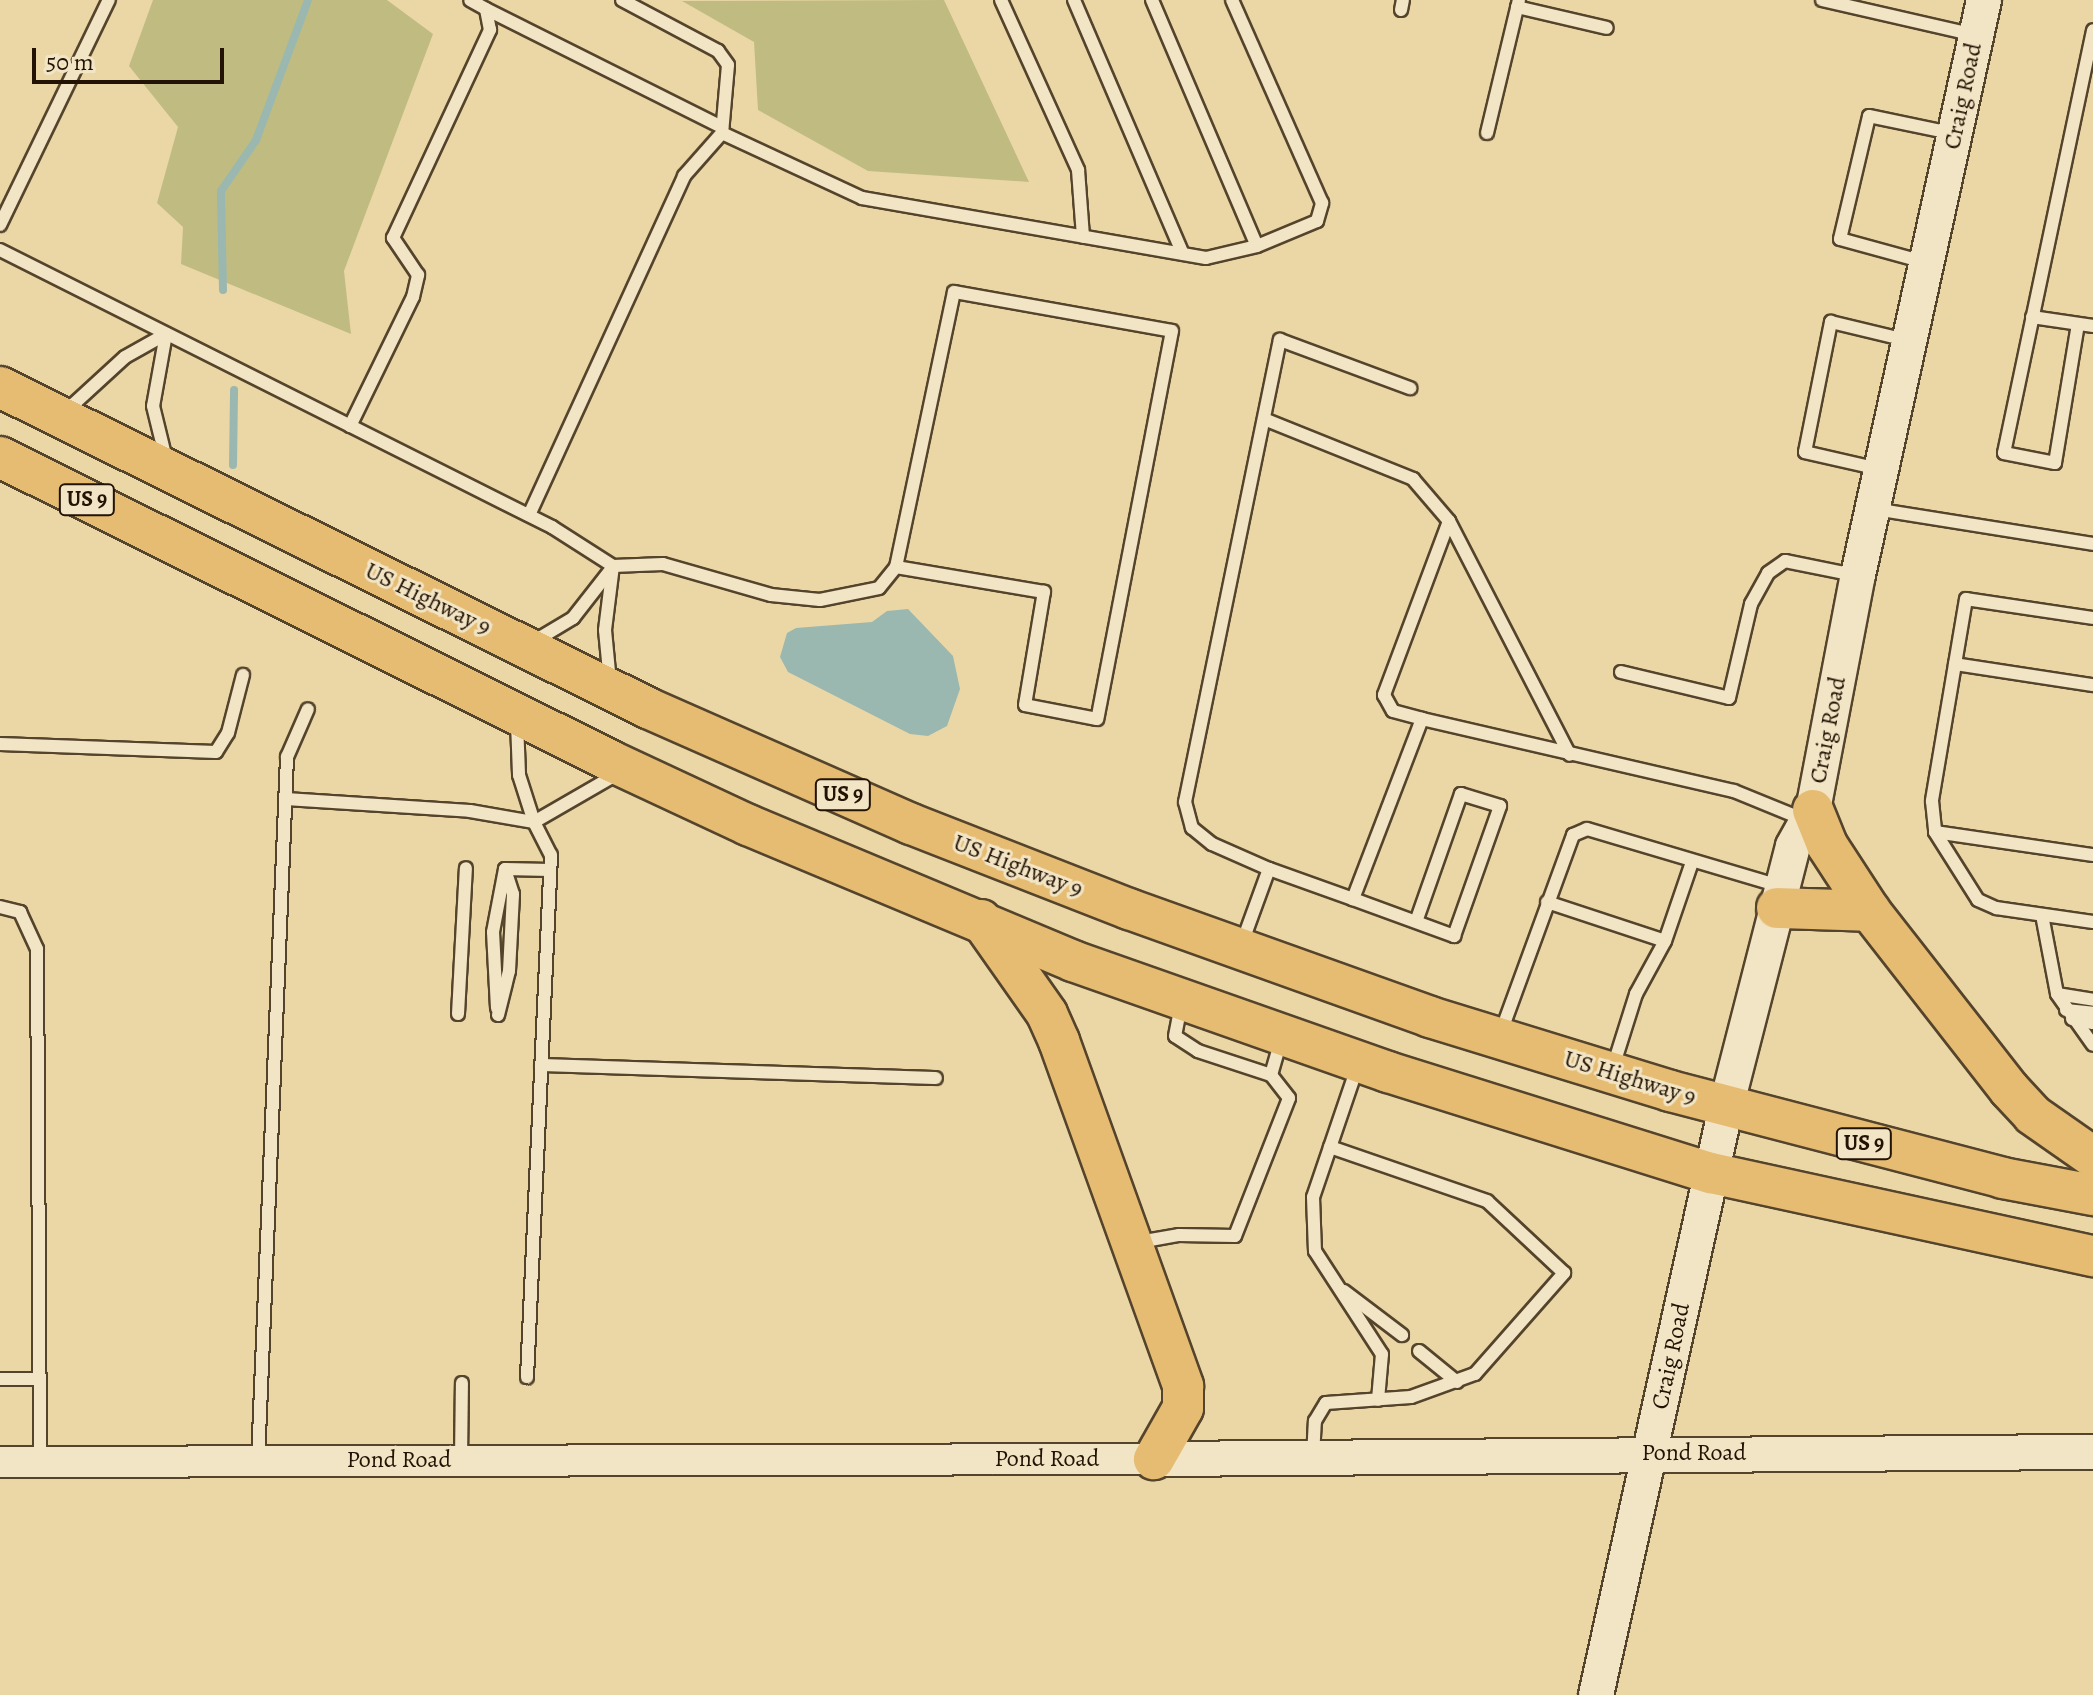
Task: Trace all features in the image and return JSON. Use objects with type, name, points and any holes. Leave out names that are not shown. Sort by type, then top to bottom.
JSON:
[{"type":"highway","name":"US Highway 9","points":[[0,387],[610,689],[911,824],[1239,950],[1499,1038],[1726,1107],[2003,1178],[2093,1195]]},
{"type":"highway","name":"US 9","points":[[0,457],[627,769],[748,825],[1073,961],[1359,1062],[1711,1173],[2093,1256]]},
{"type":"highway","points":[[1810,815],[1870,911],[2033,1115],[2093,1157]]},
{"type":"highway","points":[[1779,897],[1870,911]]},
{"type":"highway","points":[[981,920],[1047,1014],[1183,1386],[1183,1408],[1154,1459]]},
{"type":"main road","name":"Craig Road","points":[[1596,1695],[1726,1107],[1793,846],[1810,815],[1872,508],[1984,0]]},
{"type":"main road","name":"Pond Road","points":[[1154,1459],[1651,1452],[2093,1452]]},
{"type":"street","name":"Pond Road","points":[[0,1462],[1154,1459]]},
{"type":"lane","points":[[0,225],[109,0]]},
{"type":"lane","points":[[470,0],[722,130],[862,198],[1206,258],[1257,246],[1317,221],[1322,203],[1232,0]]},
{"type":"lane","points":[[529,515],[684,176],[722,130],[728,65],[718,51],[622,0]]},
{"type":"lane","points":[[1001,0],[1078,170],[1083,237]]},
{"type":"lane","points":[[1074,0],[1183,254]]},
{"type":"lane","points":[[1152,0],[1257,246]]},
{"type":"lane","points":[[1822,0],[1976,35]]},
{"type":"lane","points":[[1487,133],[1518,4],[1607,28]]},
{"type":"lane","points":[[350,426],[413,297],[418,275],[393,238],[490,30],[486,9]]},
{"type":"lane","points":[[2078,324],[2055,463],[2004,453],[2093,30]]},
{"type":"lane","points":[[1926,263],[1840,239],[1869,116],[1955,134]]},
{"type":"lane","points":[[0,250],[529,515],[613,566],[663,564],[771,595],[820,600],[879,588],[896,567],[954,292],[1172,331],[1097,719],[1025,705],[1044,592],[896,567]]},
{"type":"lane","points":[[2032,317],[2093,326]]},
{"type":"lane","points":[[1881,470],[1805,452],[1831,322],[1909,341]]},
{"type":"lane","points":[[59,416],[125,357],[166,334]]},
{"type":"lane","points":[[166,334],[153,406],[168,470]]},
{"type":"lane","points":[[1410,388],[1280,340],[1185,802],[1192,828],[1212,844],[1269,869],[1417,919],[1454,936],[1500,806],[1461,794],[1417,919]]},
{"type":"lane","points":[[1264,419],[1413,479],[1449,521],[1570,755]]},
{"type":"lane","points":[[1872,508],[2093,544]]},
{"type":"lane","points":[[1449,521],[1384,695],[1393,711],[1570,755],[1734,791],[1810,815]]},
{"type":"lane","points":[[1621,672],[1729,698],[1751,604],[1768,573],[1785,561],[1858,575]]},
{"type":"lane","points":[[525,647],[573,618],[613,566]]},
{"type":"lane","points":[[610,689],[605,630],[613,566]]},
{"type":"lane","points":[[2093,618],[1966,599],[1932,801],[1935,832],[1978,900],[2042,915],[2093,922]]},
{"type":"lane","points":[[1955,664],[2093,685]]},
{"type":"lane","points":[[0,744],[216,752],[228,733],[243,675]]},
{"type":"lane","points":[[258,1461],[287,757],[308,709]]},
{"type":"lane","points":[[516,715],[519,775],[534,822],[551,855],[527,1377]]},
{"type":"lane","points":[[1353,899],[1422,719]]},
{"type":"lane","points":[[286,799],[470,811],[534,822],[627,769]]},
{"type":"lane","points":[[1499,1038],[1565,849],[1573,835],[1587,829],[1692,862],[1779,897]]},
{"type":"lane","points":[[1935,832],[2093,855]]},
{"type":"lane","points":[[1611,1073],[1636,994],[1665,941],[1692,862]]},
{"type":"lane","points":[[458,1014],[466,868]]},
{"type":"lane","points":[[505,869],[550,870]]},
{"type":"lane","points":[[505,869],[513,894],[509,971],[498,1015],[493,932],[505,869]]},
{"type":"lane","points":[[1239,950],[1269,869]]},
{"type":"lane","points":[[1547,902],[1665,941]]},
{"type":"lane","points":[[0,907],[20,912],[37,949],[40,1462]]},
{"type":"lane","points":[[2042,915],[2057,994],[2093,1045]]},
{"type":"lane","points":[[2057,994],[2093,1000]]},
{"type":"lane","points":[[1132,1244],[1179,1235],[1235,1236],[1289,1098],[1271,1075],[1198,1051],[1175,1036],[1183,1000]]},
{"type":"lane","points":[[2069,1014],[2093,1013]]},
{"type":"lane","points":[[2069,1014],[2093,1023]]},
{"type":"lane","points":[[1271,1075],[1282,1035]]},
{"type":"lane","points":[[1359,1062],[1313,1197],[1315,1251],[1382,1354],[1378,1400]]},
{"type":"lane","points":[[541,1065],[936,1078]]},
{"type":"lane","points":[[1313,1458],[1315,1421],[1326,1403],[1411,1397],[1475,1374],[1564,1273],[1487,1201],[1330,1147]]},
{"type":"lane","points":[[1338,1287],[1402,1335]]},
{"type":"lane","points":[[1419,1351],[1457,1382]]},
{"type":"lane","points":[[0,1379],[40,1379]]},
{"type":"lane","points":[[461,1460],[462,1383]]},
{"type":"shaded area","points":[[153,0],[387,0],[433,34],[344,271],[351,334],[181,264],[183,227],[157,203],[178,127],[129,66]]},
{"type":"shaded area","points":[[944,0],[1029,182],[868,171],[758,110],[754,42],[682,1]]},
{"type":"water","points":[[908,609],[953,656],[960,689],[947,726],[928,736],[910,734],[788,672],[780,657],[787,633],[796,628],[872,622],[887,611]]},
{"type":"waterway","points":[[223,290],[221,191],[256,140],[308,0]]},
{"type":"waterway","points":[[233,465],[234,390]]}]
